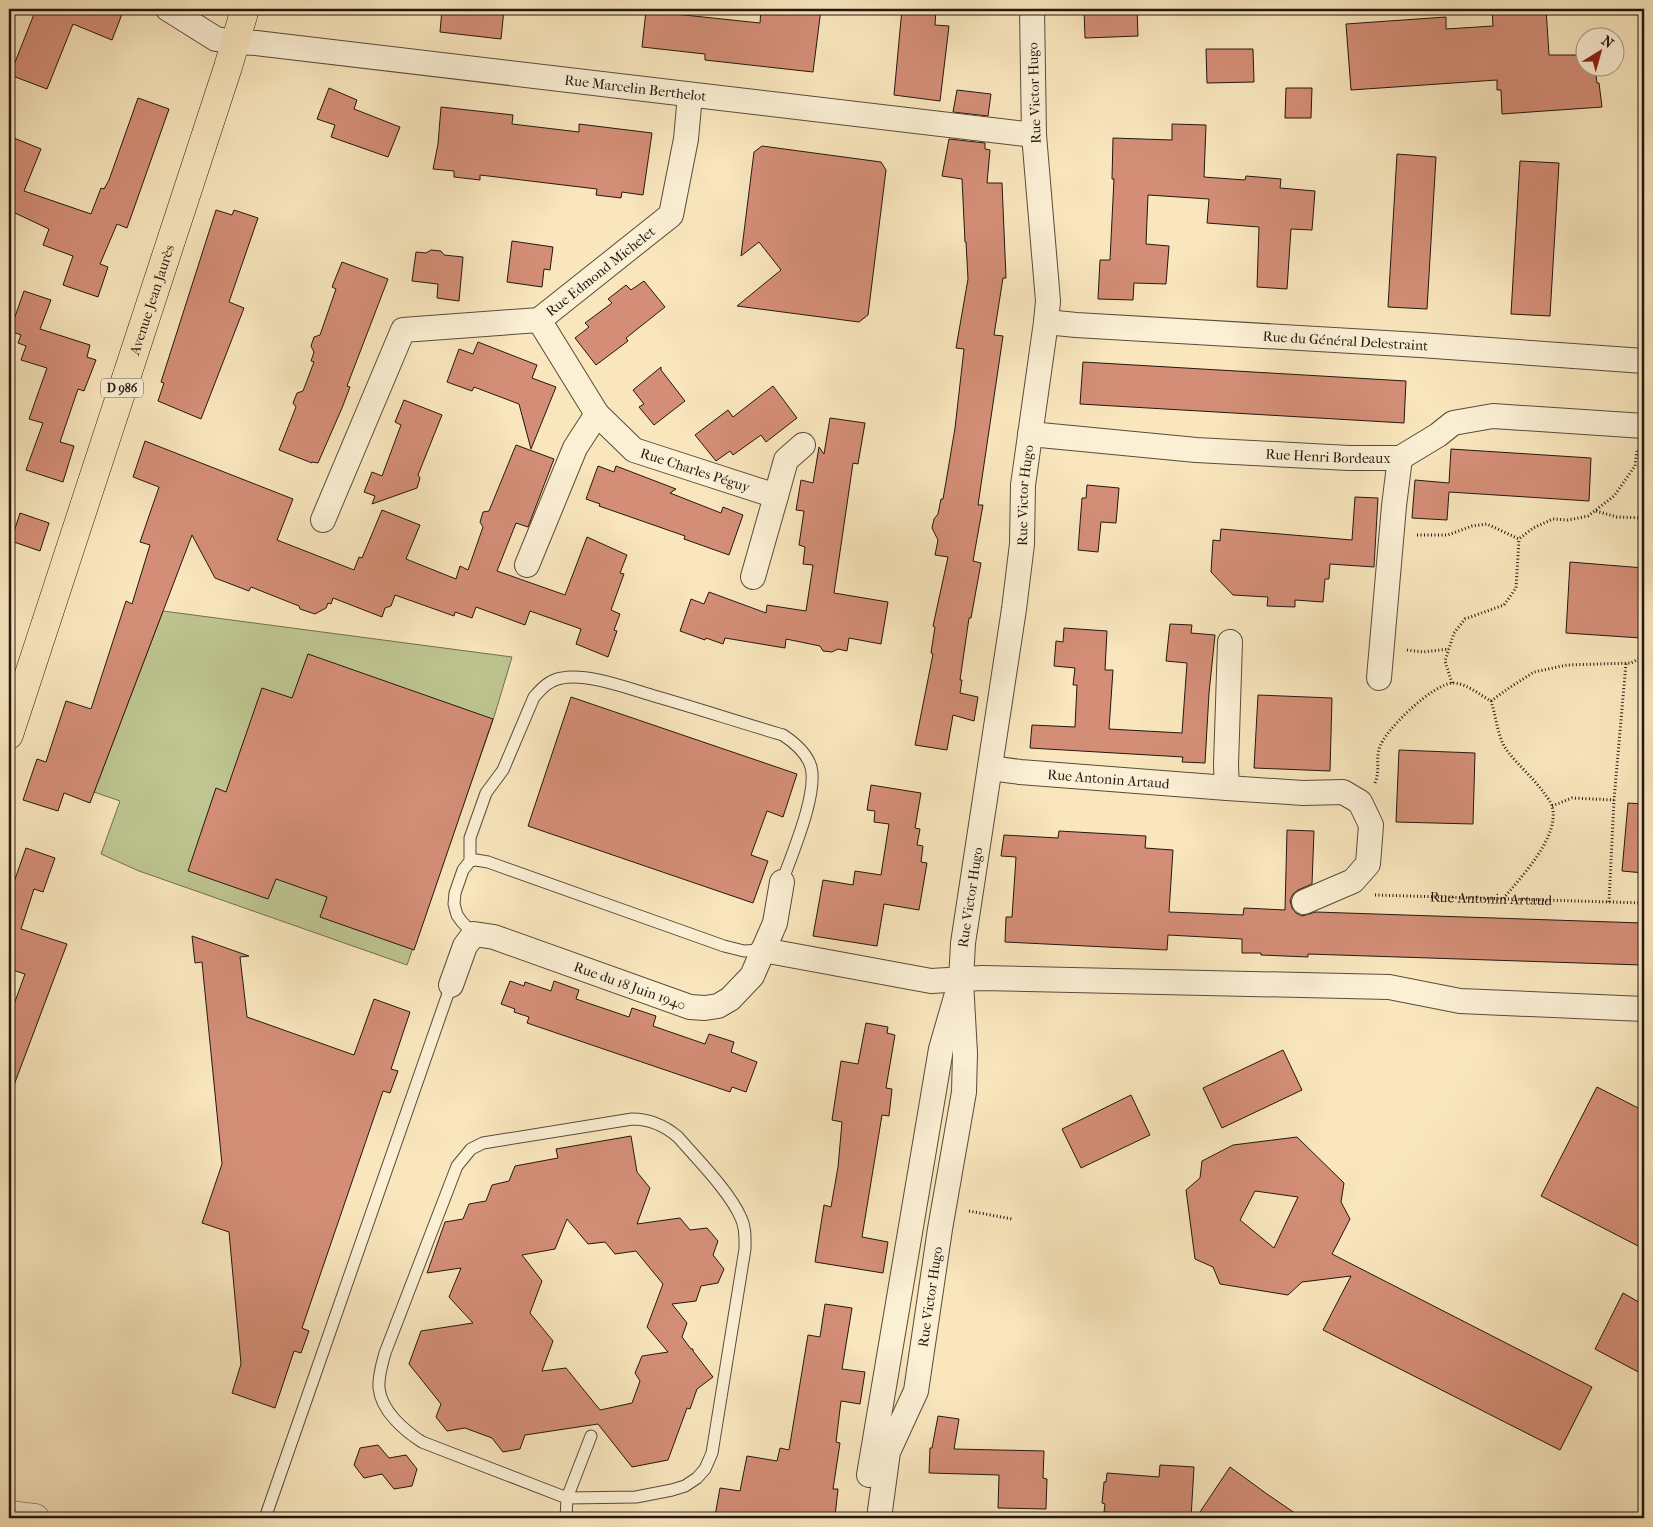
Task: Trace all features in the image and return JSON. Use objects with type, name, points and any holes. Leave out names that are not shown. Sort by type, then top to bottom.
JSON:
[{"type":"main road","name":"Avenue Jean Jaurès","points":[[9,734],[245,9]]},
{"type":"street","name":"Rue Marcelin Berthelot","points":[[168,9],[216,38],[235,42],[1034,135]]},
{"type":"street","name":"Rue Victor Hugo","points":[[878,1518],[888,1452],[916,1391],[944,1207],[964,1092],[965,1053],[961,981],[963,943],[1022,544],[1023,485],[1046,322],[1048,301],[1034,135],[1032,9]]},
{"type":"street","name":"Rue Edmond Michelet","points":[[323,520],[402,330],[539,320],[671,215],[686,140],[690,95]]},
{"type":"street","name":"Rue Charles Péguy","points":[[539,320],[597,414],[634,450],[776,496]]},
{"type":"street","name":"Rue du Général Delestraint","points":[[1046,322],[1644,361]]},
{"type":"street","points":[[527,565],[575,448],[597,414]]},
{"type":"street","name":"Rue Henri Bordeaux","points":[[1030,434],[1196,450],[1349,458],[1400,458],[1438,435],[1453,423],[1493,416],[1642,426]]},
{"type":"street","points":[[753,577],[786,460],[803,445]]},
{"type":"street","points":[[1379,678],[1400,458]]},
{"type":"street","points":[[1227,788],[1230,642]]},
{"type":"street","name":"Rue Antonin Artaud","points":[[990,768],[1227,788],[1303,793],[1343,792],[1360,802]]},
{"type":"street","points":[[1304,902],[1354,881],[1368,864],[1371,825],[1360,802]]},
{"type":"street","name":"Rue du 18 Juin 1940","points":[[474,934],[494,937],[690,1007],[705,1008],[718,1006],[730,999],[752,976],[775,923],[782,882]]},
{"type":"street","points":[[451,985],[466,946],[474,934]]},
{"type":"street","points":[[763,950],[931,981],[961,981],[982,978],[1389,987],[1460,1001],[1644,1009]]},
{"type":"street","name":"Rue Victor Hugo","points":[[863,1518],[941,1049],[961,981]]},
{"type":"street","points":[[9,1515],[35,1518]]},
{"type":"lane","points":[[474,934],[457,915],[454,904],[455,893],[463,870],[470,861],[470,838],[486,793],[499,778],[503,770],[534,697],[542,687],[551,681],[562,678],[578,678],[614,684],[783,735],[796,744],[811,765],[813,778],[807,806],[782,882]]},
{"type":"lane","points":[[470,861],[488,862],[724,946],[744,951],[763,950]]},
{"type":"lane","points":[[266,1518],[451,985]]},
{"type":"lane","points":[[643,1119],[668,1128],[678,1137],[735,1206],[742,1220],[745,1233],[745,1249],[712,1453],[705,1469],[697,1478],[685,1486],[636,1497],[567,1498],[422,1442],[410,1434],[384,1404],[379,1386],[380,1374],[385,1353],[457,1166],[471,1148],[483,1143],[616,1121],[643,1119]]},
{"type":"lane","points":[[566,1518],[567,1498],[591,1436]]},
{"type":"path","points":[[1452,683],[1445,661],[1454,633],[1465,619],[1504,604],[1516,588],[1519,539],[1533,528],[1553,519],[1568,520],[1588,516],[1614,496],[1635,466],[1642,426]]},
{"type":"path","points":[[1595,510],[1617,517],[1644,518]]},
{"type":"path","points":[[1392,532],[1425,536],[1448,535],[1472,526],[1487,524],[1519,539]]},
{"type":"path","points":[[1381,648],[1422,652],[1449,649]]},
{"type":"path","points":[[1491,701],[1534,672],[1567,665],[1631,663],[1644,656]]},
{"type":"path","points":[[1609,902],[1614,800],[1626,663]]},
{"type":"path","points":[[1360,802],[1376,782],[1379,768],[1379,749],[1387,733],[1409,710],[1429,694],[1452,683],[1465,686],[1491,701],[1504,746],[1544,792],[1552,806],[1552,819],[1546,840],[1536,859],[1503,899]]},
{"type":"path","points":[[1552,806],[1572,798],[1614,800]]},
{"type":"path","name":"Rue Antonin Artaud","points":[[1340,887],[1358,895],[1644,903]]},
{"type":"path","points":[[944,1207],[1012,1219]]},
{"type":"green space","points":[[163,611],[512,657],[494,717],[407,965],[139,871],[101,854],[120,801],[94,792]]},
{"type":"building","points":[[36,9],[124,9],[112,40],[73,24],[47,89],[10,75]]},
{"type":"building","points":[[442,9],[504,9],[501,39],[440,32]]},
{"type":"building","points":[[761,9],[821,9],[813,72],[705,60],[705,54],[642,47],[646,11],[760,23]]},
{"type":"building","points":[[902,9],[936,9],[935,25],[949,26],[940,101],[894,95]]},
{"type":"building","points":[[1084,9],[1137,9],[1138,36],[1085,38]]},
{"type":"building","points":[[1492,9],[1546,9],[1549,55],[1576,55],[1576,78],[1596,78],[1597,83],[1599,83],[1602,107],[1502,114],[1501,90],[1497,90],[1497,80],[1351,90],[1346,24],[1446,17],[1446,29],[1493,26]]},
{"type":"building","points":[[1206,49],[1253,49],[1254,82],[1207,83]]},
{"type":"building","points":[[329,88],[357,100],[354,109],[400,127],[388,157],[331,137],[335,125],[317,119]]},
{"type":"building","points":[[1286,88],[1312,88],[1311,118],[1285,118]]},
{"type":"building","points":[[957,90],[991,94],[988,116],[953,112]]},
{"type":"building","points":[[138,98],[169,109],[127,228],[117,224],[100,264],[108,267],[98,297],[63,285],[73,256],[43,245],[49,229],[15,213],[9,227],[9,136],[41,149],[24,191],[91,214],[101,188],[104,189],[109,180]]},
{"type":"building","points":[[441,107],[513,115],[512,124],[579,132],[579,124],[652,133],[643,195],[622,192],[621,198],[596,195],[597,189],[480,175],[480,180],[454,177],[454,171],[433,169],[438,144]]},
{"type":"building","points":[[1172,124],[1206,125],[1204,177],[1245,180],[1246,176],[1281,179],[1280,188],[1315,191],[1312,230],[1291,229],[1287,289],[1257,287],[1259,227],[1207,223],[1209,199],[1148,195],[1146,244],[1169,246],[1166,284],[1134,283],[1133,300],[1098,299],[1100,260],[1110,260],[1114,179],[1112,179],[1113,138],[1172,140]]},
{"type":"building","points":[[949,139],[985,143],[985,149],[990,150],[987,183],[1002,183],[1006,278],[1003,278],[994,335],[1003,336],[978,505],[983,505],[973,561],[981,563],[971,618],[969,618],[960,680],[962,680],[960,693],[978,697],[974,721],[953,715],[947,750],[915,745],[933,654],[931,653],[935,627],[933,626],[948,557],[935,555],[938,540],[932,528],[934,519],[938,514],[941,499],[943,499],[955,428],[964,349],[956,348],[968,279],[962,179],[942,176]]},
{"type":"building","points":[[762,146],[881,162],[886,170],[868,315],[859,322],[737,306],[781,270],[759,242],[741,256],[754,152]]},
{"type":"building","points":[[1397,154],[1436,157],[1427,309],[1388,307]]},
{"type":"building","points":[[1520,161],[1559,163],[1550,316],[1511,314]]},
{"type":"building","points":[[216,210],[232,215],[234,210],[258,218],[229,302],[244,308],[201,419],[158,401],[164,383],[161,382]]},
{"type":"building","points":[[512,241],[553,247],[550,270],[544,269],[542,287],[507,282]]},
{"type":"building","points":[[431,250],[441,251],[444,255],[463,257],[459,301],[437,298],[438,284],[412,281],[416,252],[426,253]]},
{"type":"building","points":[[342,262],[388,279],[347,386],[350,387],[342,408],[318,463],[312,463],[279,450],[296,407],[293,403],[297,393],[303,391],[314,362],[311,361],[314,352],[311,346],[314,337],[320,335],[336,289],[332,287]]},
{"type":"building","points":[[644,281],[665,307],[626,338],[628,341],[596,365],[575,338],[589,327],[585,323],[612,303],[608,299],[626,285],[631,290]]},
{"type":"building","points":[[24,291],[51,300],[40,329],[90,345],[87,357],[96,360],[84,391],[78,389],[60,442],[74,446],[63,482],[26,470],[43,423],[29,419],[47,368],[21,360],[26,346],[18,343],[21,335],[10,331]]},
{"type":"building","points":[[478,342],[537,365],[532,378],[556,387],[531,449],[519,404],[474,387],[472,391],[447,382],[459,349],[473,354]]},
{"type":"building","points":[[1083,362],[1406,381],[1404,423],[1080,404]]},
{"type":"building","points":[[661,367],[661,370],[685,401],[654,425],[639,407],[644,404],[633,390]]},
{"type":"building","points":[[773,386],[797,418],[766,442],[761,435],[733,455],[730,451],[716,461],[695,435],[728,410],[733,417]]},
{"type":"building","points":[[404,400],[442,415],[418,475],[420,478],[417,488],[372,504],[375,496],[364,492],[372,472],[382,476],[401,425],[395,422]]},
{"type":"building","points":[[830,418],[865,423],[858,464],[853,463],[834,593],[888,602],[881,644],[849,638],[847,651],[838,649],[832,652],[823,651],[820,646],[786,639],[785,648],[725,638],[723,644],[680,631],[691,599],[704,604],[709,592],[766,613],[767,605],[806,611],[813,565],[803,564],[805,547],[799,545],[804,511],[796,510],[801,480],[813,483],[819,447],[824,454]]},
{"type":"building","points":[[145,441],[293,499],[277,540],[354,570],[359,557],[362,558],[382,510],[420,525],[406,559],[456,579],[460,566],[468,570],[483,527],[480,522],[483,512],[489,511],[516,445],[554,459],[528,527],[516,523],[497,571],[565,595],[587,537],[627,555],[620,573],[624,574],[611,610],[620,614],[614,630],[617,631],[608,657],[576,644],[581,629],[530,611],[525,625],[476,607],[472,618],[455,612],[454,616],[395,595],[391,606],[385,608],[382,617],[333,598],[331,604],[328,603],[326,608],[315,614],[251,587],[249,591],[215,578],[192,535],[90,803],[64,793],[58,811],[23,800],[37,759],[46,762],[66,701],[91,709],[126,601],[132,604],[150,545],[140,542],[159,487],[133,477]]},
{"type":"building","points":[[1451,449],[1591,458],[1589,501],[1449,492],[1447,520],[1412,518],[1415,480],[1449,483]]},
{"type":"building","points":[[598,466],[614,472],[616,466],[676,489],[670,493],[721,513],[723,507],[743,515],[729,555],[684,539],[685,536],[599,506],[600,504],[586,499]]},
{"type":"building","points":[[1087,485],[1119,488],[1116,523],[1101,522],[1098,552],[1078,550],[1082,498],[1086,498]]},
{"type":"building","points":[[1355,497],[1378,498],[1374,567],[1330,564],[1329,579],[1325,579],[1323,602],[1295,600],[1295,607],[1267,606],[1268,597],[1233,595],[1211,572],[1213,540],[1220,541],[1221,529],[1352,540]]},
{"type":"building","points":[[20,513],[49,523],[40,551],[11,541]]},
{"type":"building","points":[[1570,562],[1644,568],[1641,638],[1566,633]]},
{"type":"building","points":[[1170,624],[1192,625],[1191,633],[1215,635],[1205,763],[1182,762],[1183,757],[1030,748],[1032,725],[1075,727],[1077,685],[1073,685],[1075,668],[1054,666],[1056,641],[1063,642],[1064,628],[1107,631],[1105,670],[1113,670],[1109,729],[1182,733],[1187,663],[1166,661]]},
{"type":"building","points":[[308,654],[493,719],[414,950],[320,917],[327,897],[276,879],[268,899],[188,871],[216,788],[226,792],[262,688],[292,698]]},
{"type":"building","points":[[1258,695],[1332,698],[1330,771],[1254,768]]},
{"type":"building","points":[[571,697],[797,774],[783,817],[767,811],[751,855],[768,861],[753,903],[528,826]]},
{"type":"building","points":[[1399,750],[1475,753],[1473,824],[1396,822]]},
{"type":"building","points":[[871,785],[921,793],[915,828],[920,829],[917,845],[923,846],[921,862],[927,863],[919,910],[884,904],[877,946],[813,936],[823,880],[853,885],[855,871],[881,875],[889,824],[874,822],[875,811],[867,810]]},
{"type":"building","points":[[1628,803],[1644,804],[1644,873],[1622,871]]},
{"type":"building","points":[[1287,830],[1314,831],[1312,884],[1298,890],[1290,900],[1292,908],[1302,916],[1316,912],[1642,923],[1641,965],[1308,954],[1308,957],[1261,955],[1261,953],[1242,953],[1242,939],[1168,935],[1167,950],[1005,942],[1006,917],[1012,917],[1016,857],[1001,856],[1004,835],[1058,838],[1059,831],[1146,836],[1145,848],[1173,850],[1169,912],[1243,915],[1244,908],[1285,910]]},
{"type":"building","points":[[26,848],[55,858],[43,892],[34,889],[21,929],[67,944],[11,1093],[9,1092],[9,1018],[25,974],[9,969],[9,896]]},
{"type":"building","points":[[192,936],[249,956],[240,957],[247,1017],[354,1055],[374,999],[410,1012],[391,1069],[398,1071],[390,1093],[383,1091],[302,1328],[309,1331],[301,1353],[294,1351],[275,1408],[232,1393],[241,1364],[229,1232],[202,1223],[222,1164],[202,962],[195,963]]},
{"type":"building","points":[[510,981],[524,986],[525,982],[551,991],[554,981],[579,990],[576,999],[629,1017],[632,1008],[656,1016],[653,1026],[705,1044],[709,1034],[734,1042],[731,1052],[757,1062],[746,1092],[732,1087],[730,1092],[527,1023],[529,1017],[514,1012],[515,1009],[501,1004]]},
{"type":"building","points":[[866,1023],[888,1027],[887,1033],[895,1035],[886,1088],[892,1089],[889,1116],[882,1115],[862,1237],[888,1242],[883,1273],[815,1262],[824,1205],[831,1207],[838,1167],[842,1122],[832,1120],[841,1061],[858,1064]]},
{"type":"building","points":[[1283,1050],[1302,1090],[1222,1128],[1203,1088]]},
{"type":"building","points":[[1597,1087],[1644,1111],[1644,1249],[1541,1196]]},
{"type":"building","points":[[1131,1095],[1150,1135],[1081,1168],[1062,1129]]},
{"type":"building","points":[[631,1136],[637,1172],[650,1188],[637,1224],[680,1218],[690,1230],[707,1228],[718,1241],[713,1255],[724,1269],[718,1283],[701,1286],[696,1301],[672,1304],[687,1323],[682,1337],[713,1377],[697,1389],[690,1409],[687,1408],[668,1460],[632,1467],[598,1424],[525,1435],[520,1449],[503,1452],[492,1438],[465,1428],[447,1431],[436,1417],[441,1404],[409,1364],[421,1331],[473,1323],[449,1297],[461,1268],[427,1273],[445,1222],[463,1219],[469,1204],[486,1201],[492,1185],[509,1181],[515,1166],[558,1158],[556,1149]],"holes":[[[567,1219],[588,1244],[605,1242],[615,1254],[636,1251],[663,1284],[647,1327],[668,1352],[642,1356],[635,1373],[640,1381],[632,1403],[600,1410],[566,1368],[542,1371],[553,1341],[530,1313],[542,1281],[522,1255],[555,1249]]]},
{"type":"building","points":[[1297,1137],[1344,1183],[1341,1202],[1350,1219],[1332,1254],[1592,1387],[1560,1450],[1323,1330],[1351,1276],[1302,1282],[1288,1295],[1220,1284],[1213,1267],[1195,1259],[1186,1190],[1200,1178],[1202,1161],[1233,1145]],"holes":[[[1255,1191],[1298,1197],[1274,1248],[1240,1220]]]},
{"type":"building","points":[[1623,1293],[1644,1305],[1644,1375],[1595,1349]]},
{"type":"building","points":[[825,1304],[852,1308],[842,1369],[865,1372],[860,1404],[841,1401],[836,1442],[840,1443],[833,1489],[838,1489],[835,1516],[829,1515],[828,1518],[730,1518],[715,1516],[720,1488],[740,1491],[747,1456],[777,1461],[780,1448],[789,1450],[808,1335],[820,1337]]},
{"type":"building","points":[[938,1416],[959,1419],[954,1449],[1044,1451],[1043,1478],[1047,1479],[1046,1509],[998,1508],[999,1475],[929,1473],[930,1448],[932,1448]]},
{"type":"building","points":[[378,1445],[389,1458],[406,1455],[417,1469],[412,1486],[394,1489],[382,1474],[364,1478],[354,1465],[360,1448]]},
{"type":"building","points":[[1160,1465],[1194,1467],[1191,1518],[1104,1512],[1105,1504],[1102,1503],[1107,1473],[1159,1477]]},
{"type":"building","points":[[1230,1467],[1267,1494],[1302,1518],[1196,1518]]}]
